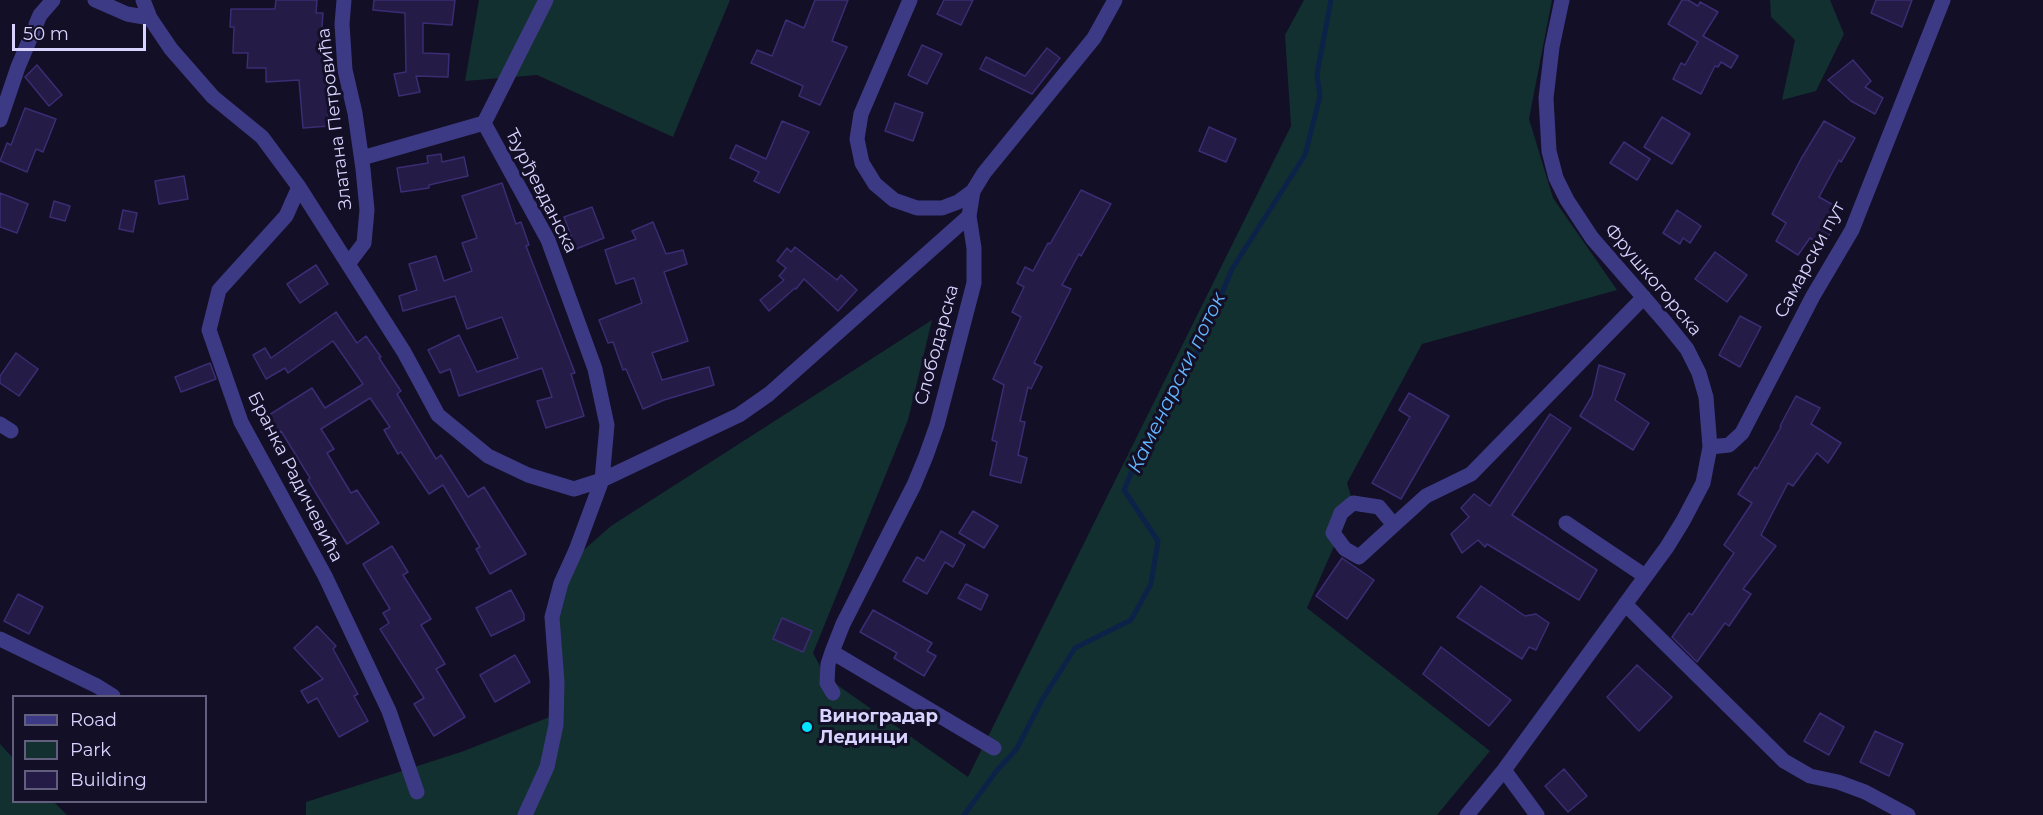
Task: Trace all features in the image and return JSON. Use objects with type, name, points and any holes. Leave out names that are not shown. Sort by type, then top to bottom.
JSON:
[{"type":"street","points":[[0,120],[18,67],[40,15],[53,0]]},
{"type":"street","points":[[95,0],[127,14],[150,18]]},
{"type":"street","points":[[143,0],[150,18],[171,49],[213,97],[262,137],[299,187]]},
{"type":"street","name":"Златана Петровића","points":[[344,0],[342,24],[345,70],[355,113],[367,210],[364,243],[348,264]]},
{"type":"street","name":"Ђурђевданска","points":[[546,0],[484,123],[548,240],[596,369],[607,425],[602,480]]},
{"type":"street","points":[[910,0],[861,114],[857,139],[862,163],[875,184],[894,200],[917,208],[942,208],[958,202],[973,191]]},
{"type":"street","name":"Слободарска","points":[[833,693],[827,683],[828,664],[832,652],[843,624],[914,485],[937,424],[974,283],[974,249],[969,216],[973,191],[984,173],[1094,38],[1115,0]]},
{"type":"street","name":"Фрушкогорска","points":[[1467,815],[1504,770],[1667,547],[1698,495],[1710,447],[1706,397],[1699,373],[1687,349],[1592,238],[1567,200],[1556,178],[1550,151],[1546,98],[1549,65],[1562,0]]},
{"type":"street","name":"Самарски пут","points":[[1710,447],[1729,446],[1742,433],[1813,296],[1852,230],[1943,0]]},
{"type":"street","points":[[362,158],[484,123]]},
{"type":"street","name":"Златана Петровића","points":[[299,187],[404,352],[438,416],[488,456],[528,475],[574,489],[602,480],[739,415],[769,394],[969,216]]},
{"type":"street","name":"Бранка Радичевића","points":[[299,187],[286,216],[219,290],[209,330],[241,422],[325,576],[389,711],[417,792]]},
{"type":"street","points":[[1394,525],[1426,496],[1471,474],[1644,297]]},
{"type":"street","points":[[525,815],[547,767],[556,725],[557,682],[552,617],[561,583],[602,480]]},
{"type":"street","points":[[1566,523],[1645,576]]},
{"type":"street","points":[[1625,604],[1784,761],[1810,776],[1838,782],[1865,792],[1908,815]]},
{"type":"street","points":[[0,639],[111,695]]},
{"type":"street","points":[[832,652],[994,748]]},
{"type":"street","points":[[1504,770],[1538,815]]},
{"type":"green space","points":[[479,0],[730,0],[673,137],[537,75],[465,81]]},
{"type":"green space","points":[[1304,0],[1552,0],[1529,119],[1553,198],[1617,290],[1422,344],[1347,483],[1353,503],[1307,608],[1490,751],[1437,815],[306,815],[306,802],[464,751],[552,716],[561,570],[611,526],[932,320],[908,420],[813,653],[826,677],[968,777],[1291,126],[1285,35]]},
{"type":"green space","points":[[1770,0],[1830,0],[1844,34],[1816,91],[1782,100],[1795,40],[1771,17]]},
{"type":"green space","points":[[0,744],[12,757],[12,803],[55,803],[67,815],[0,815]]},
{"type":"building","points":[[276,0],[317,0],[316,13],[323,13],[320,55],[323,55],[329,126],[303,128],[299,80],[266,82],[266,68],[247,68],[248,53],[233,53],[234,27],[230,27],[231,9],[275,9]]},
{"type":"building","points":[[374,0],[455,0],[452,25],[423,23],[423,53],[449,54],[448,77],[416,76],[420,92],[399,96],[394,74],[406,72],[405,13],[373,10]]},
{"type":"building","points":[[815,0],[848,0],[832,41],[847,47],[820,105],[799,96],[803,86],[751,63],[757,50],[772,56],[786,20],[804,28]]},
{"type":"building","points":[[944,0],[973,0],[961,25],[937,14]]},
{"type":"building","points":[[1682,0],[1688,0],[1698,6],[1700,2],[1718,12],[1703,36],[1738,56],[1731,68],[1721,62],[1718,67],[1715,66],[1701,94],[1673,79],[1681,63],[1685,65],[1698,42],[1668,24]]},
{"type":"building","points":[[1876,0],[1912,0],[1902,27],[1871,13]]},
{"type":"building","points":[[922,45],[942,54],[927,84],[908,75]]},
{"type":"building","points":[[1047,48],[1060,58],[1032,94],[980,69],[986,57],[1025,76]]},
{"type":"building","points":[[1853,60],[1871,81],[1865,87],[1883,98],[1875,114],[1851,101],[1828,80]]},
{"type":"building","points":[[37,65],[62,95],[49,106],[25,77]]},
{"type":"building","points":[[895,103],[923,113],[913,141],[885,131]]},
{"type":"building","points":[[25,108],[56,119],[43,152],[36,149],[27,172],[0,161],[7,143],[11,145]]},
{"type":"building","points":[[1662,117],[1690,134],[1672,164],[1644,147]]},
{"type":"building","points":[[782,121],[809,132],[779,193],[754,181],[759,172],[730,158],[736,145],[766,159]]},
{"type":"building","points":[[1824,121],[1855,138],[1841,162],[1839,160],[1819,197],[1837,207],[1830,219],[1836,223],[1823,246],[1810,238],[1798,255],[1776,241],[1786,223],[1772,214]]},
{"type":"building","points":[[1209,127],[1236,139],[1226,162],[1199,151]]},
{"type":"building","points":[[1624,142],[1650,159],[1637,180],[1610,163]]},
{"type":"building","points":[[441,154],[442,162],[464,157],[468,176],[429,185],[429,188],[401,192],[397,168],[428,163],[427,156]]},
{"type":"building","points":[[184,176],[188,199],[159,204],[155,181]]},
{"type":"building","points":[[502,183],[516,224],[521,222],[529,245],[526,246],[575,373],[571,374],[584,416],[546,428],[537,401],[552,397],[542,368],[459,396],[450,369],[440,373],[428,350],[459,335],[477,372],[518,358],[502,317],[467,329],[455,296],[403,311],[399,296],[417,290],[409,264],[436,256],[444,281],[472,271],[462,243],[477,238],[462,196]]},
{"type":"building","points":[[1081,190],[1111,204],[1062,285],[1071,289],[1034,363],[1042,367],[1031,389],[1028,387],[1020,421],[1025,422],[1018,455],[1027,458],[1021,483],[990,475],[997,442],[992,440],[1004,385],[993,379],[1021,317],[1012,312],[1024,287],[1017,283],[1025,267],[1033,271]]},
{"type":"building","points":[[0,193],[28,204],[17,233],[0,227]]},
{"type":"building","points":[[54,201],[70,206],[65,221],[50,217]]},
{"type":"building","points":[[592,207],[604,238],[576,249],[564,217]]},
{"type":"building","points":[[123,210],[137,213],[133,232],[119,229]]},
{"type":"building","points":[[1677,210],[1701,226],[1690,243],[1683,238],[1680,244],[1663,233]]},
{"type":"building","points":[[653,222],[666,254],[683,250],[687,264],[664,272],[688,341],[652,353],[662,380],[709,367],[714,385],[664,400],[643,409],[626,369],[623,370],[613,342],[608,343],[599,320],[642,303],[634,278],[616,284],[605,250],[636,239],[632,231]]},
{"type":"building","points":[[795,247],[837,280],[841,275],[857,290],[838,311],[804,279],[796,289],[769,311],[760,300],[784,280],[779,276],[786,268],[777,261],[787,248],[791,252]]},
{"type":"building","points":[[1715,252],[1747,275],[1727,302],[1695,279]]},
{"type":"building","points":[[316,265],[328,284],[300,303],[287,284]]},
{"type":"building","points":[[336,312],[357,343],[366,336],[381,357],[379,358],[401,391],[397,394],[436,459],[441,455],[468,497],[484,487],[526,554],[490,574],[476,549],[480,547],[443,485],[429,494],[401,452],[398,454],[384,430],[390,427],[370,398],[321,429],[334,449],[327,453],[351,493],[357,490],[379,523],[347,544],[281,431],[272,436],[261,420],[312,388],[325,408],[363,384],[333,341],[288,373],[285,368],[266,379],[253,355],[265,348],[271,358]]},
{"type":"building","points":[[1740,316],[1761,327],[1740,367],[1719,355]]},
{"type":"building","points":[[16,353],[38,369],[19,396],[0,383],[0,376]]},
{"type":"building","points":[[210,363],[216,379],[181,392],[175,377]]},
{"type":"building","points":[[1599,365],[1625,374],[1615,400],[1649,423],[1633,450],[1580,416],[1592,396]]},
{"type":"building","points":[[1409,393],[1449,416],[1401,499],[1372,483],[1410,417],[1399,410]]},
{"type":"building","points":[[1796,396],[1820,408],[1811,424],[1841,443],[1828,463],[1817,453],[1793,486],[1788,483],[1761,535],[1776,546],[1743,589],[1751,594],[1729,626],[1725,623],[1697,662],[1672,637],[1689,613],[1692,615],[1734,553],[1724,545],[1752,503],[1738,494],[1755,467],[1757,469]]},
{"type":"building","points":[[1550,414],[1571,428],[1512,515],[1597,570],[1579,600],[1487,544],[1485,547],[1478,540],[1462,553],[1451,534],[1469,517],[1461,508],[1474,494],[1490,506]]},
{"type":"building","points":[[973,511],[998,526],[984,548],[959,533]]},
{"type":"building","points":[[941,531],[965,545],[953,567],[945,562],[927,594],[903,581],[917,557],[924,561]]},
{"type":"building","points":[[392,546],[408,572],[403,575],[431,619],[421,625],[445,664],[436,669],[465,717],[434,736],[414,704],[424,698],[380,629],[389,623],[383,613],[390,609],[363,564]]},
{"type":"building","points":[[1342,558],[1374,580],[1347,619],[1316,596]]},
{"type":"building","points":[[966,584],[988,595],[981,610],[958,598]]},
{"type":"building","points":[[1481,586],[1525,616],[1536,614],[1549,623],[1536,650],[1529,647],[1522,659],[1457,617]]},
{"type":"building","points":[[511,590],[524,614],[524,620],[491,636],[476,608]]},
{"type":"building","points":[[18,594],[43,607],[29,634],[4,621]]},
{"type":"building","points":[[873,610],[932,643],[927,651],[936,656],[924,676],[894,658],[897,653],[860,632]]},
{"type":"building","points":[[782,618],[812,631],[803,652],[773,639]]},
{"type":"building","points":[[317,626],[336,646],[333,649],[358,694],[354,696],[368,721],[339,737],[317,698],[308,703],[301,691],[323,679],[294,648]]},
{"type":"building","points":[[1441,647],[1511,700],[1489,726],[1423,674]]},
{"type":"building","points":[[515,655],[530,682],[495,702],[480,675]]},
{"type":"building","points":[[1637,665],[1672,697],[1639,731],[1607,697]]},
{"type":"building","points":[[1820,713],[1844,727],[1829,755],[1804,741]]},
{"type":"building","points":[[1875,731],[1903,744],[1889,776],[1860,762]]},
{"type":"building","points":[[1564,769],[1587,796],[1568,812],[1545,786]]},
{"type":"waterway","name":"Каменарски поток","points":[[964,815],[998,769],[1016,750],[1042,700],[1075,648],[1131,620],[1151,584],[1158,541],[1124,490],[1142,447],[1197,353],[1232,269],[1305,155],[1320,96],[1317,74],[1331,0]]},
{"type":"place","name":"Виноградар Лединци","points":[[807,727]]}]
